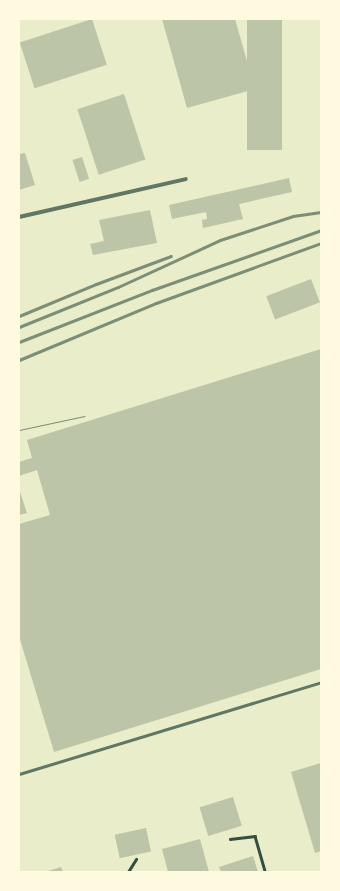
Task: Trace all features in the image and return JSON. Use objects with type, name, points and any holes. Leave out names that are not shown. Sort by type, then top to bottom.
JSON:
[{"type":"street","points":[[19,217],[186,179]]},
{"type":"lane","points":[[19,774],[321,682]]},
{"type":"path","points":[[230,839],[255,836],[265,872]]},
{"type":"path","points":[[128,872],[130,866],[136,859]]},
{"type":"building","points":[[92,19],[107,65],[35,88],[20,42]]},
{"type":"building","points":[[162,19],[235,19],[255,89],[187,108]]},
{"type":"building","points":[[247,19],[282,19],[282,150],[247,150]]},
{"type":"building","points":[[124,94],[145,160],[99,175],[77,109]]},
{"type":"building","points":[[25,153],[35,185],[19,190],[19,154]]},
{"type":"building","points":[[82,157],[89,179],[80,182],[72,160]]},
{"type":"building","points":[[289,178],[292,192],[239,204],[243,219],[203,228],[202,220],[207,219],[206,212],[172,219],[169,205]]},
{"type":"building","points":[[150,210],[157,243],[93,255],[90,244],[104,241],[99,220]]},
{"type":"building","points":[[311,279],[320,302],[275,320],[266,296]]},
{"type":"building","points":[[321,349],[321,669],[54,752],[19,636],[19,524],[50,515],[37,470],[19,476],[19,462],[32,458],[27,440]]},
{"type":"building","points":[[19,489],[27,513],[19,515]]},
{"type":"building","points":[[321,763],[321,851],[315,853],[291,772]]},
{"type":"building","points":[[233,797],[242,826],[208,836],[200,807]]},
{"type":"building","points":[[146,828],[151,851],[120,858],[115,835]]},
{"type":"building","points":[[200,839],[209,872],[168,872],[162,849]]},
{"type":"building","points":[[253,856],[258,872],[221,872],[219,867]]},
{"type":"building","points":[[61,867],[63,872],[45,872]]},
{"type":"tram line","points":[[19,430],[85,416]]},
{"type":"railway","points":[[19,327],[118,287],[220,240],[293,216],[321,212]]},
{"type":"railway","points":[[19,342],[152,290],[321,230]]},
{"type":"railway","points":[[19,360],[156,303],[321,243]]},
{"type":"railway","points":[[19,316],[96,284],[171,256]]}]
